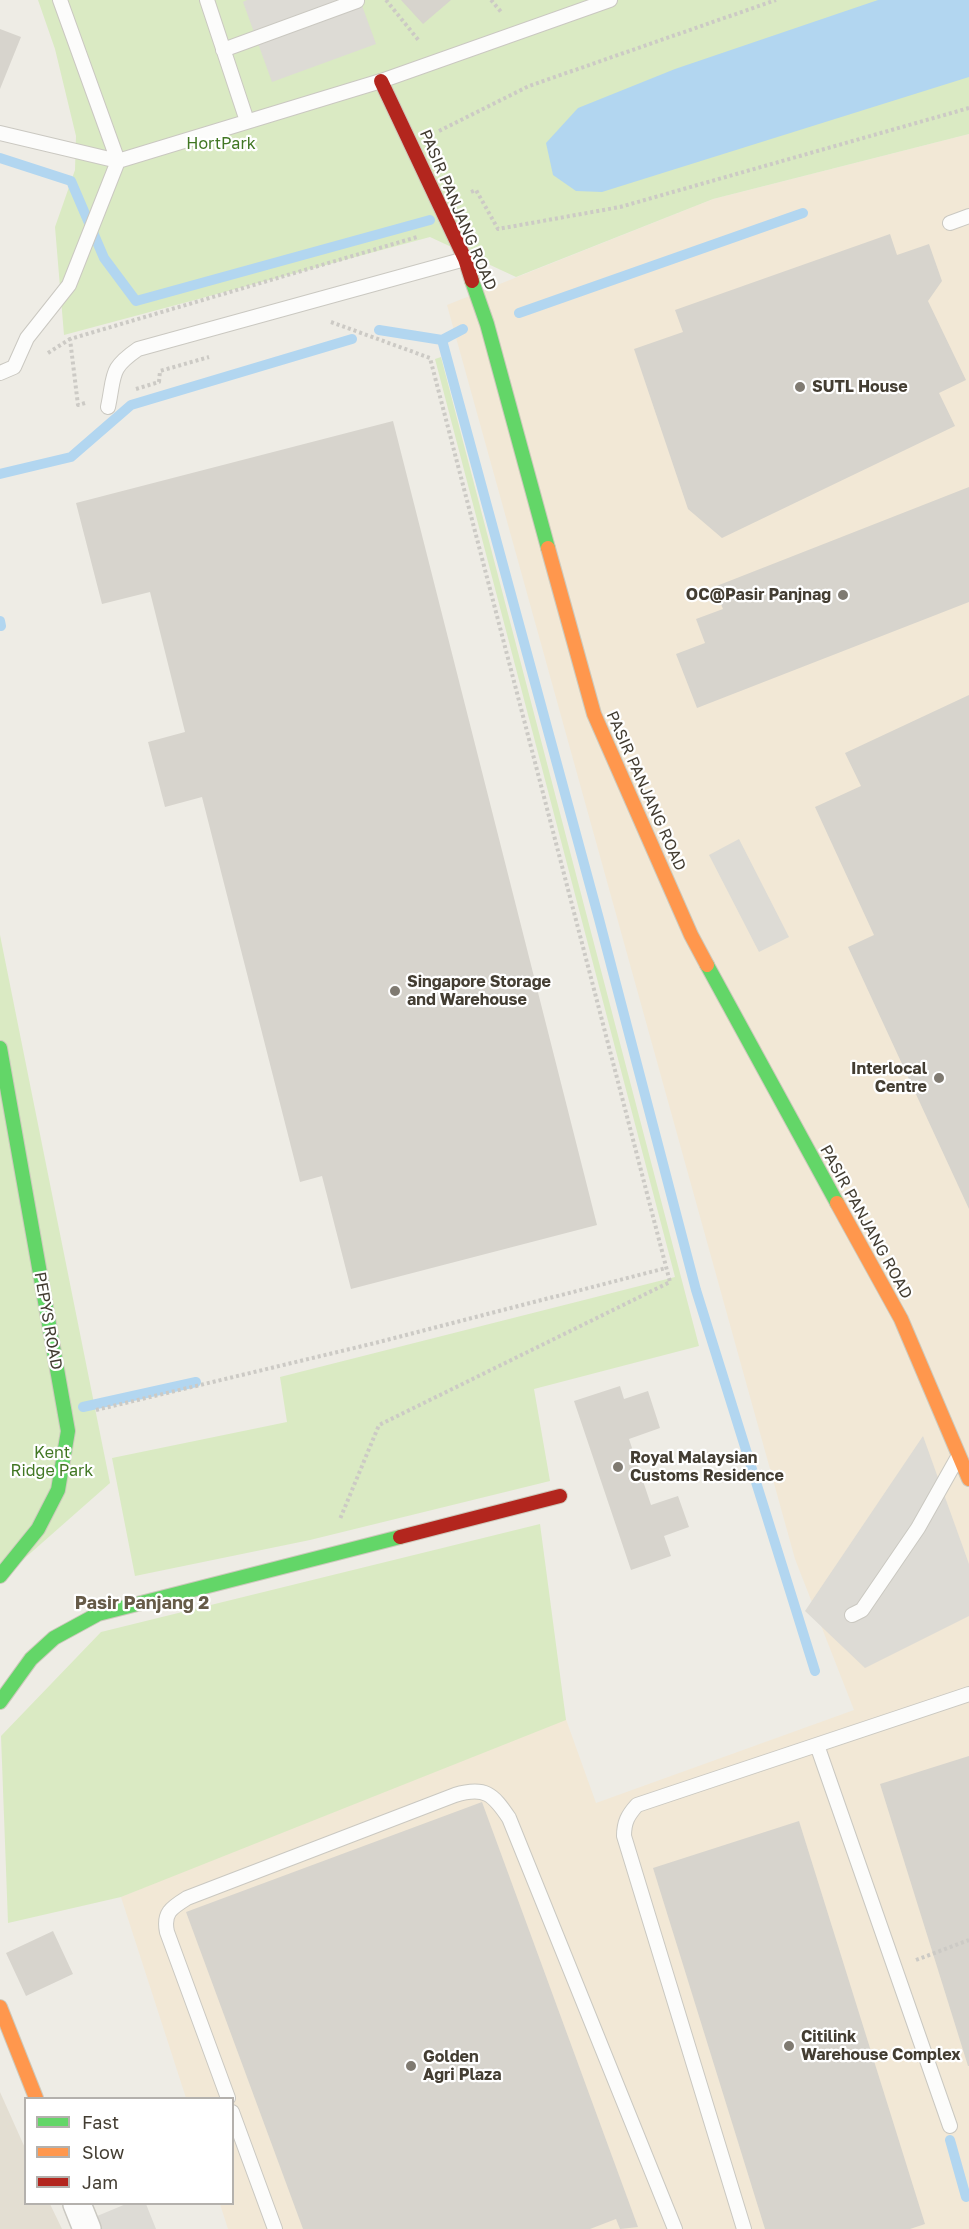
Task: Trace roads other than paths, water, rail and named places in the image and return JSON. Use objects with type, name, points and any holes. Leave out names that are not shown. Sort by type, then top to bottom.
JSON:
[{"type":"street","name":"PASIR PANJANG ROAD","points":[[381,81],[465,259],[488,324],[594,714],[691,935],[901,1319],[969,1479]]},
{"type":"street","name":"PEPYS ROAD","points":[[0,1048],[68,1431],[58,1491],[38,1529],[0,1576]]},
{"type":"street","points":[[0,1702],[31,1659],[54,1638],[98,1614],[560,1496]]},
{"type":"street","points":[[0,2007],[36,2097]]},
{"type":"street","points":[[76,2205],[87,2229]]},
{"type":"lane","points":[[0,373],[14,367],[27,338],[69,285],[118,161],[60,0]]},
{"type":"lane","points":[[207,0],[247,122]]},
{"type":"lane","points":[[0,133],[118,161],[381,81],[610,0]]},
{"type":"lane","points":[[224,51],[357,1]]},
{"type":"lane","points":[[950,223],[969,216]]},
{"type":"lane","points":[[108,407],[115,369],[124,358],[138,349],[465,259]]},
{"type":"lane","points":[[852,1615],[862,1610],[912,1537],[959,1455]]},
{"type":"lane","points":[[744,2229],[624,1836],[624,1824],[637,1805],[969,1694]]},
{"type":"lane","points":[[817,1745],[951,2126]]},
{"type":"lane","points":[[228,2097],[167,1932],[165,1922],[174,1906],[187,1898],[456,1795],[472,1790],[489,1794],[498,1801],[509,1818],[675,2229]]},
{"type":"lane","points":[[234,2117],[275,2229]]},
{"type":"water","points":[[878,0],[969,0],[969,77],[602,192],[576,191],[553,175],[546,143],[578,108],[675,69]]},
{"type":"waterway","points":[[0,158],[71,181],[104,258],[136,301],[430,220]]},
{"type":"waterway","points":[[519,313],[803,213]]},
{"type":"waterway","points":[[442,340],[463,329]]},
{"type":"waterway","points":[[379,330],[442,340],[599,919],[696,1290],[815,1671]]},
{"type":"waterway","points":[[0,474],[71,457],[131,405],[352,339]]},
{"type":"waterway","points":[[0,621],[1,626]]},
{"type":"waterway","points":[[83,1407],[196,1382]]},
{"type":"waterway","points":[[950,2140],[966,2197]]},
{"type":"place","name":"SUTL House","points":[[800,387]]},
{"type":"place","name":"OC@Pasir Panjnag","points":[[843,595]]},
{"type":"place","name":"Singapore Storage and Warehouse","points":[[395,991]]},
{"type":"place","name":"Interlocal Centre","points":[[939,1078]]},
{"type":"place","name":"Royal Malaysian Customs Residence","points":[[618,1467]]},
{"type":"place","name":"Citilink Warehouse Complex","points":[[789,2046]]},
{"type":"place","name":"Golden Agri Plaza","points":[[411,2066]]},
{"type":"district","name":"Pasir Panjang 2","points":[[142,1603]]},
{"type":"park label","name":"HortPark","points":[[221,144]]},
{"type":"park label","name":"Kent Ridge Park","points":[[52,1462]]}]
